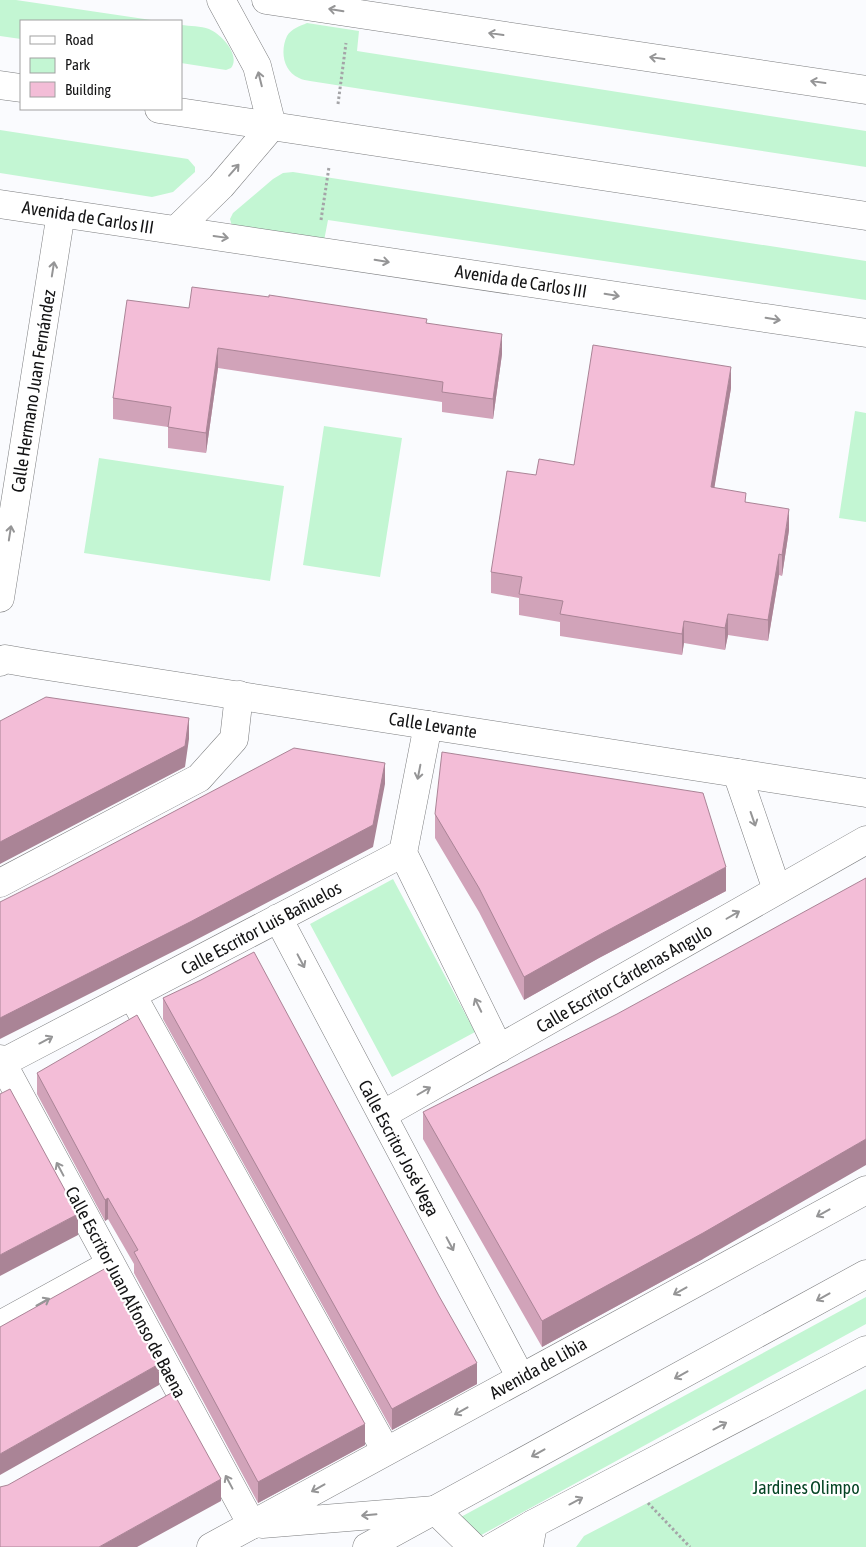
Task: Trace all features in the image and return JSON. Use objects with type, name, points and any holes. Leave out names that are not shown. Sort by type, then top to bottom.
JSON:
[{"type":"street","points":[[221,0],[257,66],[272,126]]},
{"type":"street","points":[[266,0],[866,88]]},
{"type":"street","points":[[0,84],[20,88]]},
{"type":"street","points":[[166,110],[866,216]]},
{"type":"street","name":"Avenida de Carlos III","points":[[176,230],[221,186],[272,126]]},
{"type":"street","name":"Avenida de Carlos III","points":[[0,204],[866,333]]},
{"type":"street","name":"Calle Hermano Juan Fernández","points":[[0,598],[61,213]]},
{"type":"street","name":"Calle Levante","points":[[2,660],[866,793]]},
{"type":"street","points":[[0,883],[199,778],[234,739],[239,695]]},
{"type":"street","points":[[428,725],[403,853],[499,1049]]},
{"type":"street","points":[[738,773],[778,890]]},
{"type":"street","name":"Calle Escritor Cárdenas Angulo","points":[[382,1115],[866,840]]},
{"type":"street","name":"Calle Escritor Luis Bañuelos","points":[[1,1061],[132,995],[403,853]]},
{"type":"street","name":"Calle Escritor José Vega","points":[[278,918],[521,1378]]},
{"type":"street","points":[[132,995],[386,1451]]},
{"type":"street","name":"Calle Escritor Juan Alfonso de Baena","points":[[1,1061],[111,1264],[171,1396],[252,1524]]},
{"type":"street","name":"Avenida de Libia","points":[[211,1547],[866,1190]]},
{"type":"street","points":[[0,1325],[111,1264]]},
{"type":"street","points":[[367,1547],[866,1274]]},
{"type":"street","points":[[493,1547],[531,1536],[866,1350]]},
{"type":"street","points":[[252,1524],[435,1510],[472,1547]]},
{"type":"path","points":[[648,1503],[690,1547]]},
{"type":"green space","points":[[0,0],[16,0],[151,20],[20,20],[20,39],[0,36]]},
{"type":"green space","points":[[307,23],[359,31],[357,51],[866,131],[866,167],[303,80],[289,71],[286,66],[284,48],[287,36],[291,31]]},
{"type":"green space","points":[[182,25],[209,29],[224,40],[232,51],[233,57],[231,68],[226,70],[182,63]]},
{"type":"green space","points":[[0,130],[188,159],[195,167],[195,172],[173,192],[152,197],[0,173]]},
{"type":"green space","points":[[293,172],[866,261],[866,300],[328,220],[323,246],[232,226],[230,219],[233,213],[273,179],[283,173]]},
{"type":"green space","points":[[855,411],[866,413],[866,522],[839,518]]},
{"type":"green space","points":[[324,426],[402,438],[380,577],[303,565]]},
{"type":"green space","points":[[99,458],[284,486],[270,581],[84,553]]},
{"type":"green space","points":[[393,879],[475,1032],[392,1077],[310,924]]},
{"type":"green space","points":[[866,1297],[866,1324],[474,1539],[459,1518]]},
{"type":"green space","name":"Jardines Olimpo","points":[[866,1389],[866,1547],[576,1547],[584,1536]]},
{"type":"building","points":[[192,287],[269,297],[269,295],[427,319],[426,323],[502,334],[493,399],[442,392],[443,382],[218,348],[206,433],[168,427],[171,407],[113,398],[127,300],[189,308]]},
{"type":"building","points":[[593,345],[731,367],[711,487],[746,493],[745,502],[789,509],[782,555],[779,554],[768,620],[728,614],[725,628],[684,621],[682,634],[560,614],[563,601],[519,594],[522,577],[491,572],[507,471],[536,475],[539,459],[574,465]]},
{"type":"building","points":[[46,697],[189,718],[185,746],[0,842],[0,721]]},
{"type":"building","points":[[294,748],[385,763],[373,825],[190,922],[0,1018],[0,902]]},
{"type":"building","points":[[442,752],[703,793],[726,867],[524,977],[479,888],[435,814]]},
{"type":"building","points":[[866,878],[866,1139],[703,1233],[542,1321],[423,1112],[617,1014]]},
{"type":"building","points":[[254,952],[477,1363],[392,1409],[163,998]]},
{"type":"building","points":[[137,1015],[365,1424],[258,1482],[134,1252],[138,1250],[108,1198],[105,1200],[37,1073]]},
{"type":"building","points":[[10,1089],[78,1214],[0,1255],[0,1094]]},
{"type":"building","points":[[106,1268],[159,1364],[0,1454],[0,1327]]},
{"type":"building","points":[[173,1392],[221,1479],[99,1547],[0,1547],[0,1487],[8,1485]]}]
